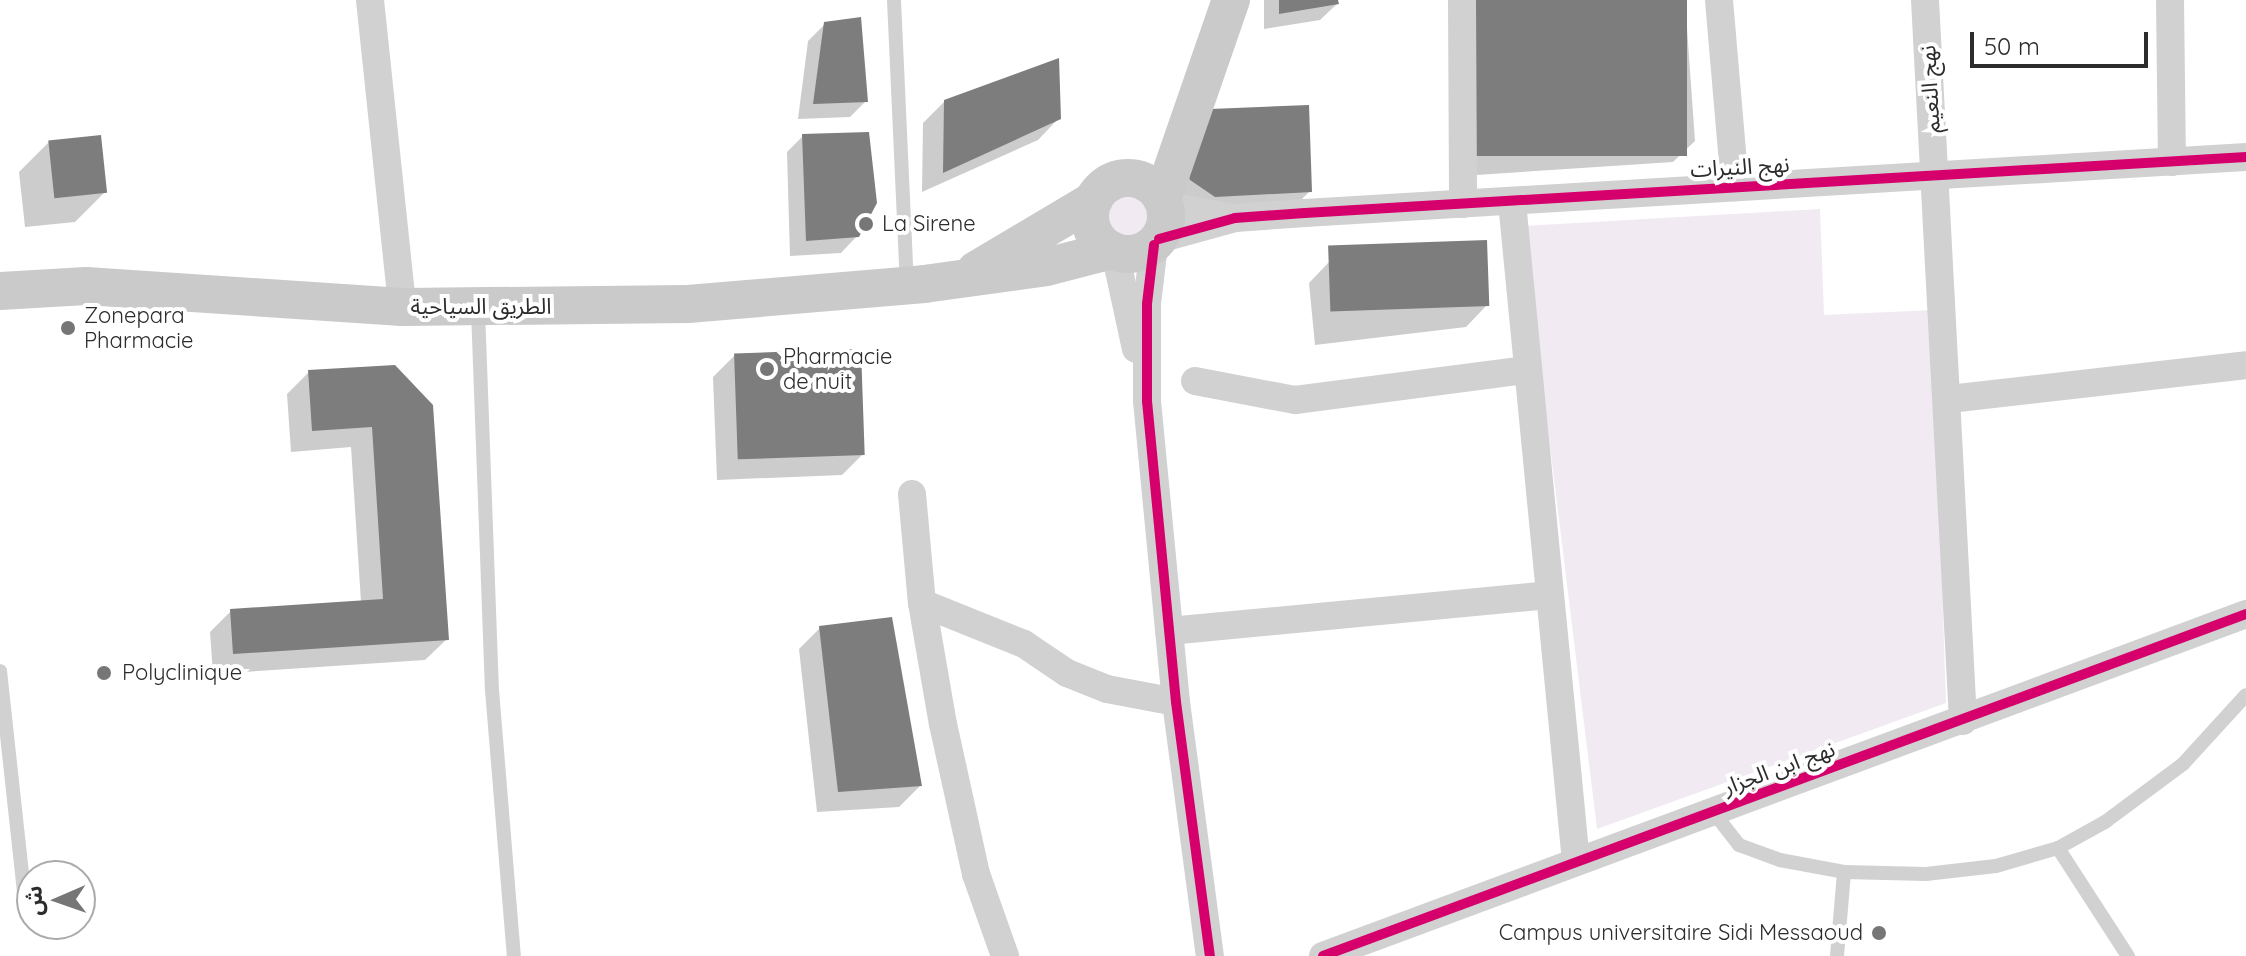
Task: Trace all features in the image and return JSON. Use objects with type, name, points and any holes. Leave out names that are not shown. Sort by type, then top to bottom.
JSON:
[{"type":"main road","points":[[1160,222],[1146,183],[1104,190],[1093,229],[1114,251],[1136,254],[1160,222],[1199,84],[1231,0]]},
{"type":"main road","name":"الطريق السياحية","points":[[962,279],[1104,190],[1199,84]]},
{"type":"main road","name":"الطريق السياحية","points":[[0,291],[86,286],[402,307],[688,304],[907,286],[1046,267],[1114,251]]},
{"type":"street","points":[[370,0],[402,307]]},
{"type":"street","points":[[1462,0],[1463,204]]},
{"type":"street","points":[[1719,0],[1735,187]]},
{"type":"street","name":"نهج النعيم","points":[[1925,0],[1949,399],[1963,721]]},
{"type":"street","points":[[2170,0],[2172,162]]},
{"type":"street","name":"نهج النيرات","points":[[1160,222],[2246,157]]},
{"type":"street","points":[[1512,202],[1576,862]]},
{"type":"street","points":[[1160,222],[1147,304],[1147,401],[1176,702],[1210,956]]},
{"type":"street","points":[[1114,251],[1147,401]]},
{"type":"street","points":[[1949,399],[2246,365]]},
{"type":"street","points":[[1195,381],[1295,400],[1527,370]]},
{"type":"street","points":[[912,494],[922,603],[976,874],[1005,956]]},
{"type":"street","points":[[1169,631],[1549,595]]},
{"type":"street","points":[[922,603],[1024,644],[1067,673],[1107,689],[1176,702]]},
{"type":"street","name":"نهج ابن الجزار","points":[[1323,956],[1365,949],[1576,862],[2246,614]]},
{"type":"lane","points":[[894,0],[907,286]]},
{"type":"lane","points":[[478,307],[492,690],[514,956]]},
{"type":"lane","points":[[0,671],[20,860]]},
{"type":"lane","points":[[1714,813],[1739,845],[1780,860],[1844,872],[1926,874],[1996,866],[2058,848],[2105,822],[2183,764],[2246,695]]},
{"type":"lane","points":[[2058,848],[2128,956]]},
{"type":"lane","points":[[1837,956],[1844,872]]},
{"type":"shaded area","points":[[1127,194],[1144,201],[1151,218],[1144,235],[1127,242],[1110,235],[1103,218],[1110,201]]},
{"type":"shaded area","points":[[1820,209],[1824,315],[1933,310],[1946,703],[1597,829],[1523,226]]},
{"type":"building","points":[[1279,0],[1338,0],[1339,4],[1279,14]]},
{"type":"building","points":[[1473,0],[1687,0],[1687,156],[1473,156]]},
{"type":"building","points":[[861,17],[868,102],[813,104],[824,22]]},
{"type":"building","points":[[1059,58],[1061,119],[943,173],[944,100]]},
{"type":"building","points":[[1309,105],[1312,192],[1215,197],[1190,180],[1181,157],[1210,109]]},
{"type":"building","points":[[869,132],[877,203],[859,237],[806,241],[802,134]]},
{"type":"building","points":[[101,135],[107,193],[54,198],[48,141]]},
{"type":"building","points":[[1487,240],[1489,306],[1330,312],[1328,246]]},
{"type":"building","points":[[861,349],[865,455],[738,459],[734,353]]},
{"type":"building","points":[[395,365],[433,405],[449,640],[233,654],[230,609],[383,599],[372,427],[312,431],[308,370]]},
{"type":"building","points":[[892,617],[922,786],[838,792],[819,626]]},
{"type":"cycle path","points":[[1159,239],[1235,218],[2246,157]]},
{"type":"cycle path","points":[[1154,245],[1147,304],[1147,401],[1176,702],[1210,956]]},
{"type":"cycle path","points":[[1323,956],[2246,614]]},
{"type":"place","name":"La Sirene","points":[[866,224]]},
{"type":"place","name":"Zonepara Pharmacie","points":[[68,328]]},
{"type":"place","name":"Pharmacie de nuit","points":[[767,369]]},
{"type":"place","name":"Polyclinique","points":[[104,673]]},
{"type":"place","name":"Campus universitaire Sidi Messaoud","points":[[1879,933]]}]
